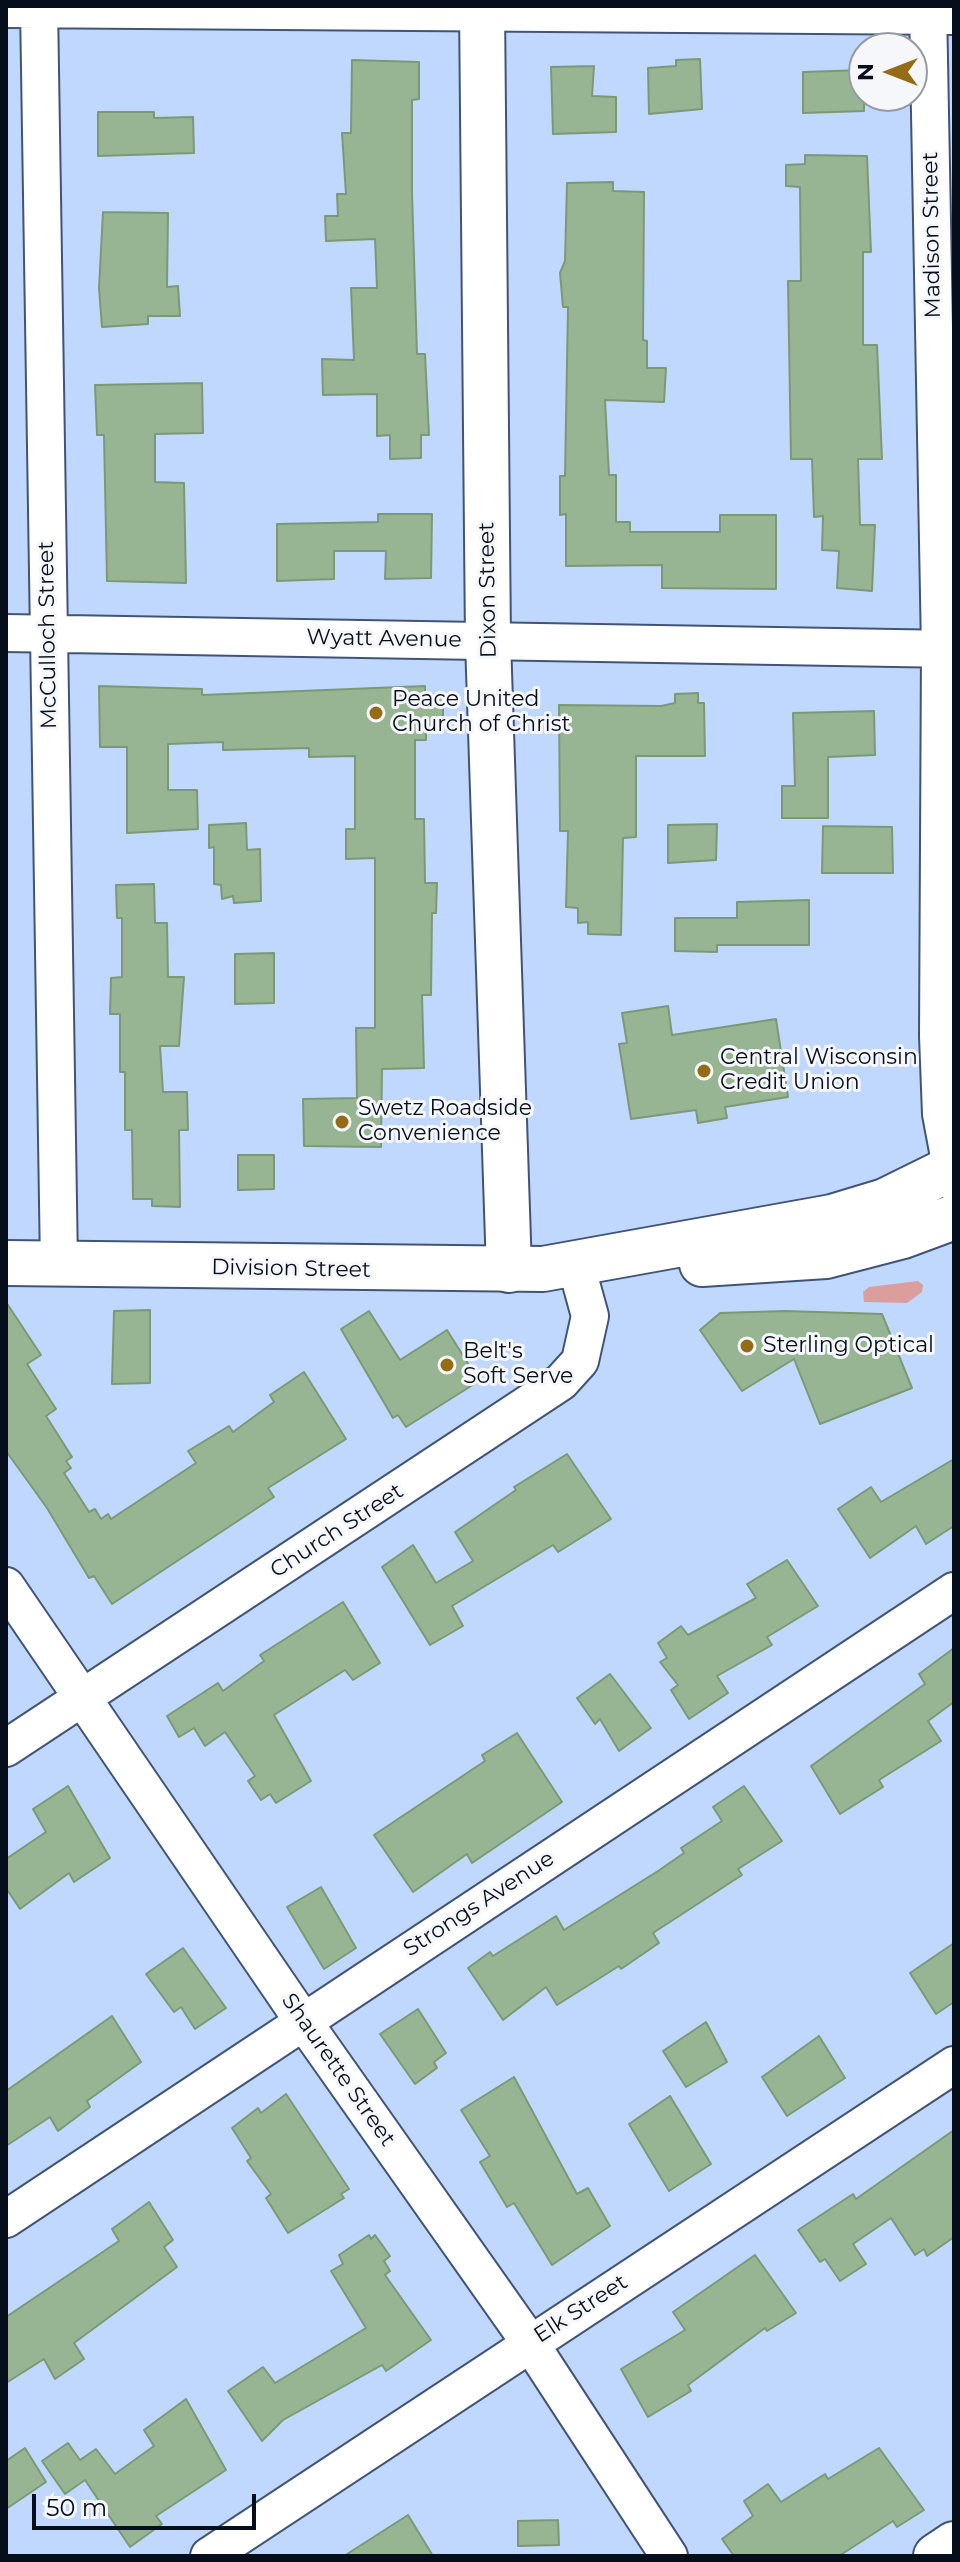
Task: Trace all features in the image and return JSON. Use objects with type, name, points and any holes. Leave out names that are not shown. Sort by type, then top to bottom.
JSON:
[{"type":"main road","name":"Dixon Street","points":[[482,9],[488,641],[509,1270]]},
{"type":"main road","points":[[576,1265],[832,1217],[885,1201],[952,1173]]},
{"type":"main road","points":[[576,1265],[731,1264],[826,1256],[903,1236],[954,1217]]},
{"type":"main road","name":"Division Street","points":[[6,1263],[509,1270],[576,1265]]},
{"type":"main road","points":[[936,2556],[954,2544]]},
{"type":"street","points":[[28,8],[937,13]]},
{"type":"street","name":"McCulloch Street","points":[[28,8],[48,634],[59,1265]]},
{"type":"street","name":"Madison Street","points":[[937,13],[947,649],[938,1036],[941,1114],[952,1173]]},
{"type":"street","name":"Wyatt Avenue","points":[[6,633],[947,649]]},
{"type":"street","name":"Church Street","points":[[6,1748],[478,1440],[561,1382],[580,1361],[590,1316],[576,1265]]},
{"type":"street","name":"Shaurette Street","points":[[6,1586],[303,2021],[530,2343],[669,2556]]},
{"type":"street","name":"Strongs Avenue","points":[[6,2219],[954,1591]]},
{"type":"street","name":"Elk Street","points":[[209,2556],[954,2065]]},
{"type":"shaded area","points":[[918,1281],[923,1285],[922,1292],[907,1303],[864,1302],[863,1292],[869,1287]]},
{"type":"building","points":[[700,59],[702,109],[649,114],[648,68],[676,66],[676,60]]},
{"type":"building","points":[[352,60],[419,62],[419,99],[412,100],[412,193],[417,354],[425,354],[429,435],[421,435],[421,458],[390,459],[390,435],[377,436],[377,394],[323,395],[322,359],[354,360],[351,288],[377,288],[375,239],[326,241],[325,216],[338,216],[337,194],[346,194],[342,133],[351,133]]},
{"type":"building","points":[[594,66],[592,96],[616,97],[616,132],[553,134],[551,67]]},
{"type":"building","points":[[848,71],[848,112],[803,113],[803,72]]},
{"type":"building","points":[[98,112],[154,112],[154,118],[193,117],[194,153],[98,156]]},
{"type":"building","points":[[805,155],[867,156],[871,252],[863,252],[863,345],[877,345],[882,459],[858,459],[860,525],[875,525],[872,591],[837,588],[839,551],[822,550],[823,516],[814,517],[812,459],[791,459],[788,281],[801,281],[800,187],[786,186],[786,165],[805,164]]},
{"type":"building","points":[[613,182],[613,191],[644,192],[643,340],[647,341],[647,368],[666,368],[664,402],[605,400],[609,475],[616,475],[616,522],[630,522],[630,532],[720,532],[720,515],[776,515],[776,589],[662,588],[662,565],[566,566],[566,514],[560,515],[560,476],[565,476],[568,307],[563,307],[560,273],[565,261],[567,183]]},
{"type":"building","points":[[103,212],[168,213],[167,287],[178,286],[180,316],[148,316],[148,324],[102,327],[99,288]]},
{"type":"building","points":[[202,383],[203,433],[155,434],[155,482],[184,483],[186,583],[107,581],[104,435],[97,435],[95,385]]},
{"type":"building","points":[[378,514],[432,514],[431,578],[385,579],[386,551],[334,551],[334,579],[277,581],[277,524],[378,522]]},
{"type":"building","points":[[99,686],[202,689],[202,695],[425,686],[425,695],[443,694],[443,730],[426,731],[426,740],[415,740],[415,819],[424,819],[425,883],[437,883],[436,913],[432,913],[431,995],[422,995],[424,1068],[382,1069],[381,1147],[304,1146],[303,1099],[357,1098],[356,1028],[375,1028],[375,858],[346,859],[346,829],[355,829],[355,756],[309,757],[309,748],[223,750],[223,742],[168,744],[168,790],[197,790],[198,829],[127,833],[127,747],[100,747]]},
{"type":"building","points":[[698,693],[698,703],[704,703],[705,756],[636,756],[636,837],[623,838],[621,935],[588,934],[588,922],[578,923],[578,908],[566,907],[568,831],[560,831],[559,705],[661,706],[675,703],[675,694]]},
{"type":"building","points":[[874,711],[875,755],[828,757],[828,818],[782,818],[782,786],[795,786],[793,713]]},
{"type":"building","points":[[246,823],[247,850],[260,849],[261,901],[234,903],[233,896],[222,899],[221,885],[214,884],[214,847],[209,848],[209,825]]},
{"type":"building","points":[[717,824],[716,860],[668,863],[668,825]]},
{"type":"building","points":[[823,826],[892,827],[893,873],[822,873]]},
{"type":"building","points":[[154,884],[155,923],[167,923],[168,977],[184,977],[179,1046],[160,1046],[163,1092],[187,1092],[188,1130],[179,1130],[180,1207],[152,1206],[152,1199],[133,1199],[132,1130],[125,1130],[125,1072],[120,1072],[120,1014],[110,1014],[111,978],[122,977],[122,918],[117,918],[116,885]]},
{"type":"building","points":[[809,900],[809,945],[717,945],[717,952],[675,951],[675,918],[737,918],[737,902]]},
{"type":"building","points":[[274,953],[274,1003],[235,1004],[235,954]]},
{"type":"building","name":"Central Wisconsin Credit Union","points":[[668,1006],[672,1035],[776,1019],[788,1097],[725,1107],[727,1118],[698,1123],[696,1110],[631,1119],[619,1044],[627,1043],[622,1013]]},
{"type":"building","points":[[238,1155],[274,1155],[274,1189],[238,1190]]},
{"type":"building","points":[[6,1302],[41,1355],[27,1364],[56,1409],[46,1416],[72,1457],[66,1461],[71,1468],[64,1473],[89,1512],[95,1509],[101,1519],[108,1514],[111,1519],[196,1463],[188,1451],[229,1426],[233,1432],[274,1402],[270,1395],[304,1372],[346,1439],[268,1488],[274,1497],[112,1604],[94,1576],[89,1578],[47,1508],[6,1451]]},
{"type":"building","points":[[150,1310],[150,1383],[112,1384],[114,1311]]},
{"type":"building","points":[[369,1311],[400,1360],[447,1330],[479,1381],[406,1427],[398,1415],[393,1418],[341,1329]]},
{"type":"building","points":[[785,1311],[882,1314],[912,1388],[820,1424],[794,1359],[742,1391],[700,1330],[720,1313]]},
{"type":"building","points":[[567,1454],[611,1519],[558,1552],[553,1545],[452,1606],[463,1626],[430,1645],[382,1567],[413,1545],[436,1583],[473,1561],[455,1532],[516,1490],[514,1487]]},
{"type":"building","points":[[954,1459],[954,1526],[926,1544],[916,1526],[870,1558],[838,1509],[871,1487],[881,1502]]},
{"type":"building","points":[[787,1560],[818,1606],[767,1637],[772,1645],[717,1676],[728,1693],[689,1719],[671,1690],[678,1685],[660,1662],[667,1658],[658,1643],[681,1626],[688,1635],[756,1598],[747,1584]]},
{"type":"building","points":[[343,1602],[380,1663],[353,1680],[345,1670],[274,1715],[311,1781],[276,1803],[270,1794],[261,1800],[248,1781],[255,1776],[225,1732],[205,1746],[194,1728],[179,1737],[167,1716],[218,1683],[223,1691],[264,1661],[260,1655]]},
{"type":"building","points":[[954,1648],[954,1702],[928,1721],[941,1741],[879,1780],[883,1787],[840,1814],[811,1766],[925,1684],[919,1674]]},
{"type":"building","points":[[610,1674],[651,1728],[619,1751],[600,1719],[595,1724],[577,1698]]},
{"type":"building","points":[[517,1733],[562,1802],[472,1863],[467,1854],[413,1892],[374,1835],[485,1761],[482,1755]]},
{"type":"building","points":[[68,1786],[110,1858],[74,1882],[69,1873],[20,1909],[6,1888],[6,1859],[46,1832],[33,1809]]},
{"type":"building","points":[[744,1786],[782,1841],[738,1869],[742,1875],[653,1933],[659,1943],[621,1969],[619,1966],[557,2005],[546,1987],[503,2020],[468,1968],[490,1952],[493,1956],[556,1916],[564,1930],[658,1871],[684,1853],[681,1848],[722,1821],[713,1807]]},
{"type":"building","points":[[321,1887],[356,1948],[324,1969],[287,1907]]},
{"type":"building","points":[[954,1943],[954,2002],[936,2014],[910,1973]]},
{"type":"building","points":[[183,1948],[226,2008],[195,2029],[181,2007],[174,2012],[146,1974]]},
{"type":"building","points":[[418,2009],[446,2053],[434,2062],[437,2068],[415,2084],[380,2034]]},
{"type":"building","points":[[112,2016],[141,2062],[87,2101],[90,2107],[58,2131],[50,2117],[6,2146],[6,2091]]},
{"type":"building","points":[[706,2022],[727,2062],[686,2087],[663,2051]]},
{"type":"building","points":[[819,2036],[845,2078],[787,2116],[762,2077]]},
{"type":"building","points":[[514,2077],[577,2194],[588,2188],[610,2226],[552,2265],[514,2203],[507,2207],[480,2162],[490,2156],[461,2110]]},
{"type":"building","points":[[286,2094],[349,2189],[341,2194],[344,2198],[288,2233],[266,2198],[271,2194],[247,2161],[251,2158],[232,2128],[258,2108],[261,2113]]},
{"type":"building","points":[[670,2096],[711,2164],[669,2191],[629,2124]]},
{"type":"building","points":[[954,2130],[954,2237],[927,2256],[924,2249],[915,2255],[891,2218],[853,2244],[866,2264],[840,2281],[825,2259],[820,2262],[798,2230],[853,2194],[856,2199]]},
{"type":"building","points":[[149,2202],[173,2240],[164,2247],[177,2267],[74,2343],[84,2359],[55,2379],[44,2359],[6,2383],[6,2317],[119,2241],[112,2229]]},
{"type":"building","points":[[369,2235],[371,2239],[375,2235],[390,2256],[384,2261],[390,2271],[385,2275],[431,2340],[386,2371],[382,2365],[283,2420],[262,2441],[228,2391],[263,2367],[275,2383],[366,2328],[331,2271],[343,2264],[339,2255]]},
{"type":"building","points":[[755,2255],[796,2313],[767,2331],[765,2328],[688,2385],[691,2391],[648,2417],[621,2369],[685,2330],[673,2312]]},
{"type":"building","points":[[186,2399],[226,2470],[156,2516],[162,2524],[130,2547],[85,2480],[65,2494],[42,2461],[68,2443],[80,2460],[96,2449],[115,2474],[154,2446],[144,2430]]},
{"type":"building","points":[[25,2448],[46,2482],[6,2509],[6,2461]]},
{"type":"building","points":[[879,2448],[924,2510],[897,2527],[893,2521],[839,2556],[734,2556],[722,2539],[753,2516],[744,2501],[768,2484],[781,2502],[825,2474],[828,2479]]},
{"type":"building","points":[[408,2515],[433,2556],[344,2556]]},
{"type":"building","points":[[558,2520],[559,2545],[518,2546],[518,2521]]},
{"type":"place","name":"Peace United Church of Christ","points":[[376,713]]},
{"type":"place","name":"Central Wisconsin Credit Union","points":[[704,1071]]},
{"type":"place","name":"Swetz Roadside Convenience","points":[[342,1122]]},
{"type":"place","name":"Sterling Optical","points":[[747,1346]]},
{"type":"place","name":"Belt's Soft Serve","points":[[447,1365]]}]
